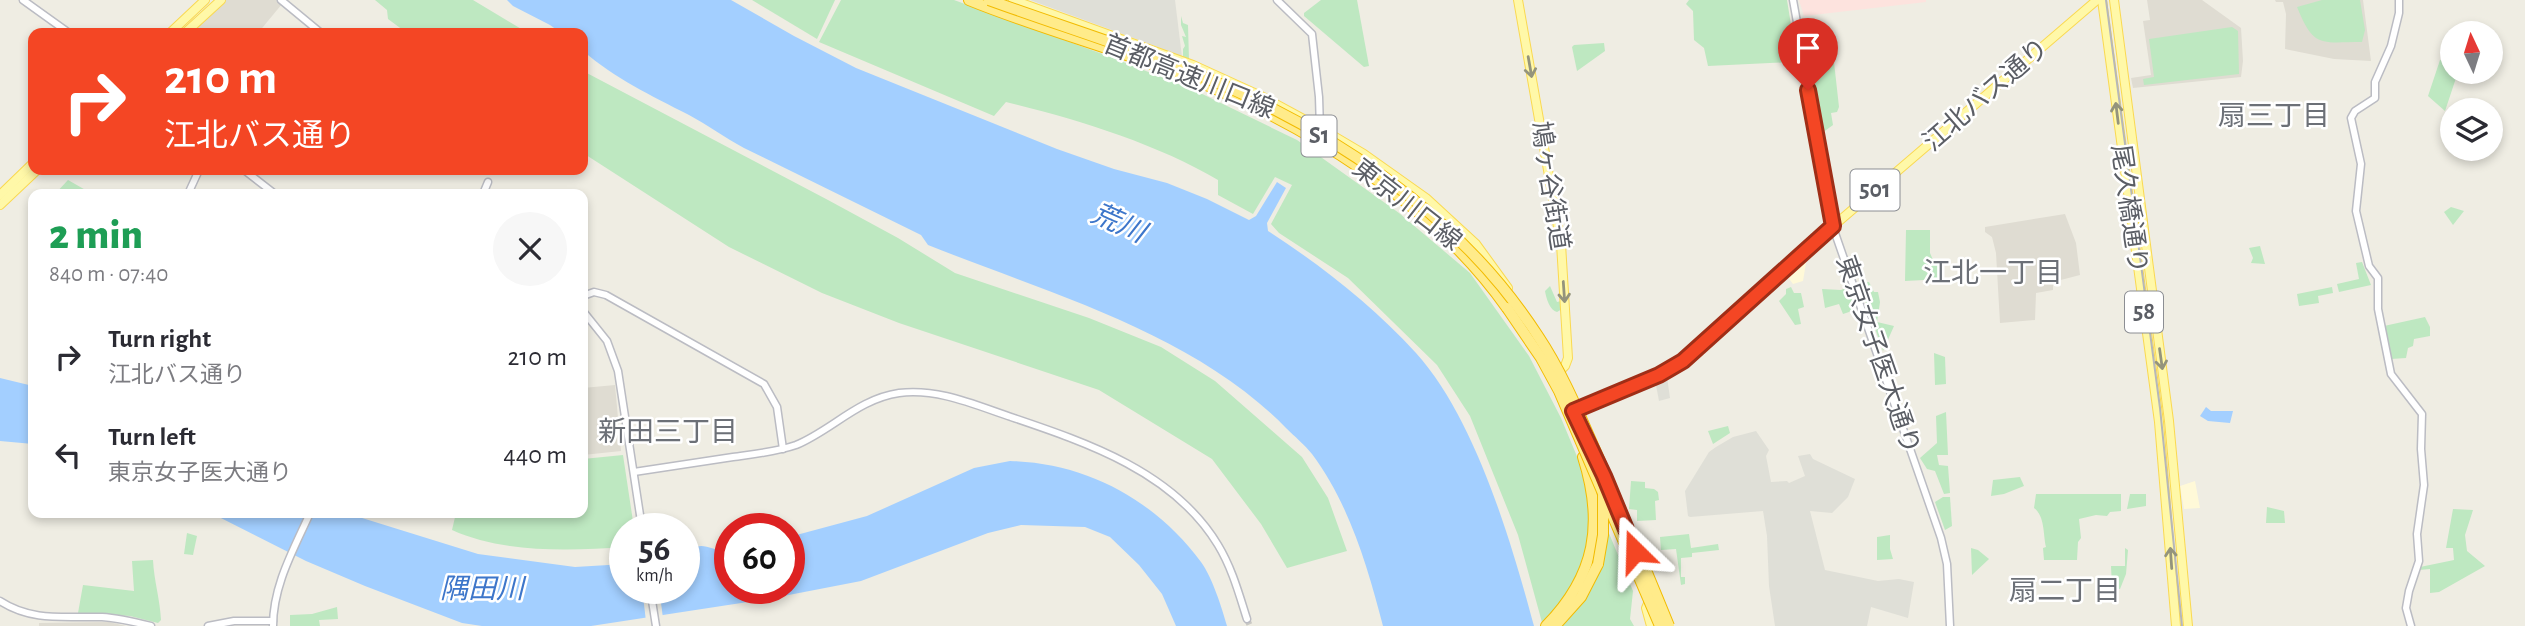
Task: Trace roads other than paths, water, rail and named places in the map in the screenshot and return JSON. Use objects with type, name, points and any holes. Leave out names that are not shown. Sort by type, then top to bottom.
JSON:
[{"type":"highway","name":"首都高速川口線","points":[[970,0],[1162,67],[1274,117],[1362,170],[1442,232],[1472,261],[1531,342],[1563,400],[1660,626]]},
{"type":"highway","name":"首都高速川口線","points":[[989,0],[1189,71],[1279,112],[1337,146],[1419,205],[1461,240],[1522,311],[1554,363],[1669,626]]},
{"type":"highway","name":"S1","points":[[1555,626],[1581,597],[1593,576],[1601,549],[1603,496],[1598,471],[1566,387]]},
{"type":"highway","name":"首都高速川口線","points":[[1546,626],[1581,580],[1591,552],[1595,524],[1589,477],[1563,400]]},
{"type":"main road","points":[[175,28],[205,0]]},
{"type":"main road","points":[[170,28],[198,7],[213,0]]},
{"type":"main road","points":[[190,28],[221,0]]},
{"type":"main road","name":"東京川口線","points":[[980,0],[1184,71],[1316,138],[1420,209],[1471,255],[1558,374]]},
{"type":"main road","name":"東京川口線","points":[[1013,0],[1193,65],[1261,96],[1364,154],[1426,198],[1476,244],[1520,304],[1576,409]]},
{"type":"main road","name":"鳩ヶ谷街道","points":[[1518,0],[1561,244],[1568,350],[1567,362],[1558,374]]},
{"type":"main road","name":"江北バス通り","points":[[1576,409],[1659,375],[1683,361],[1833,226],[2100,0]]},
{"type":"main road","name":"尾久橋通り","points":[[2100,0],[2159,422],[2176,626]]},
{"type":"main road","name":"尾久橋通り","points":[[2114,0],[2169,421],[2188,626]]},
{"type":"main road","points":[[182,28],[198,7]]},
{"type":"main road","points":[[0,195],[28,168]]},
{"type":"main road","points":[[0,205],[32,175]]},
{"type":"main road","points":[[1576,409],[1587,441],[1657,596]]},
{"type":"main road","points":[[1576,409],[1604,463],[1669,626]]},
{"type":"main road","points":[[1651,626],[1647,601],[1657,596]]},
{"type":"street","points":[[23,0],[62,28]]},
{"type":"street","points":[[281,0],[315,28]]},
{"type":"street","points":[[1277,0],[1312,34],[1320,128],[1316,138]]},
{"type":"street","name":"東京女子医大通り","points":[[1793,0],[1833,226],[1941,538],[1947,564],[1950,626]]},
{"type":"street","points":[[2399,0],[2399,13],[2390,47],[2375,82],[2375,98],[2355,111],[2351,121],[2361,164],[2356,211],[2369,266],[2378,278],[2378,309],[2391,374],[2422,414],[2424,485],[2417,534],[2419,561],[2406,608],[2411,626]]},
{"type":"street","points":[[250,175],[269,189]]},
{"type":"street","points":[[485,189],[488,182]]},
{"type":"street","points":[[588,294],[594,292],[606,295],[764,384],[777,407],[783,449]]},
{"type":"street","points":[[588,317],[604,337],[621,382],[640,513]]},
{"type":"street","points":[[634,472],[783,449],[807,439],[869,401],[912,392],[961,400],[1077,439],[1138,470],[1174,495],[1210,533],[1226,560],[1247,619]]},
{"type":"street","points":[[208,626],[237,621],[273,623],[277,593],[308,518]]},
{"type":"street","points":[[0,601],[34,616],[108,617],[151,626]]},
{"type":"street","points":[[653,604],[656,626]]},
{"type":"water","name":"荒川","points":[[507,0],[731,0],[856,68],[1057,149],[1114,169],[1167,183],[1249,220],[1256,216],[1277,182],[1286,188],[1267,223],[1268,231],[1327,272],[1382,319],[1416,353],[1456,411],[1502,519],[1534,626],[1383,626],[1356,537],[1337,493],[1306,447],[1249,395],[1208,366],[1164,341],[1070,299],[928,245],[921,235],[744,148],[634,86],[588,55],[588,28],[554,28]]},
{"type":"water","points":[[0,378],[28,385],[28,444],[0,441]]},
{"type":"water","points":[[2206,407],[2211,411],[2233,411],[2230,423],[2208,421],[2200,416]]},
{"type":"water","name":"隅田川","points":[[1010,461],[1066,469],[1117,489],[1163,520],[1205,568],[1227,626],[1176,626],[1162,594],[1139,565],[1110,537],[1085,527],[1021,525],[988,533],[861,581],[805,592],[805,533],[867,516],[974,468]]},
{"type":"water","name":"隅田川","points":[[221,518],[362,518],[478,554],[575,567],[609,565],[609,604],[700,604],[700,546],[714,548],[714,604],[735,604],[591,626],[482,626],[462,623],[365,586],[306,561]]},
{"type":"tunnel","points":[[1247,619],[1250,626]]},
{"type":"tram line","points":[[2106,0],[2160,408],[2182,626]]},
{"type":"district","name":"扇三丁目","points":[[2274,117]]},
{"type":"district","name":"江北一丁目","points":[[1993,274]]},
{"type":"district","name":"新田三丁目","points":[[668,433]]},
{"type":"district","name":"扇二丁目","points":[[2065,592]]}]
